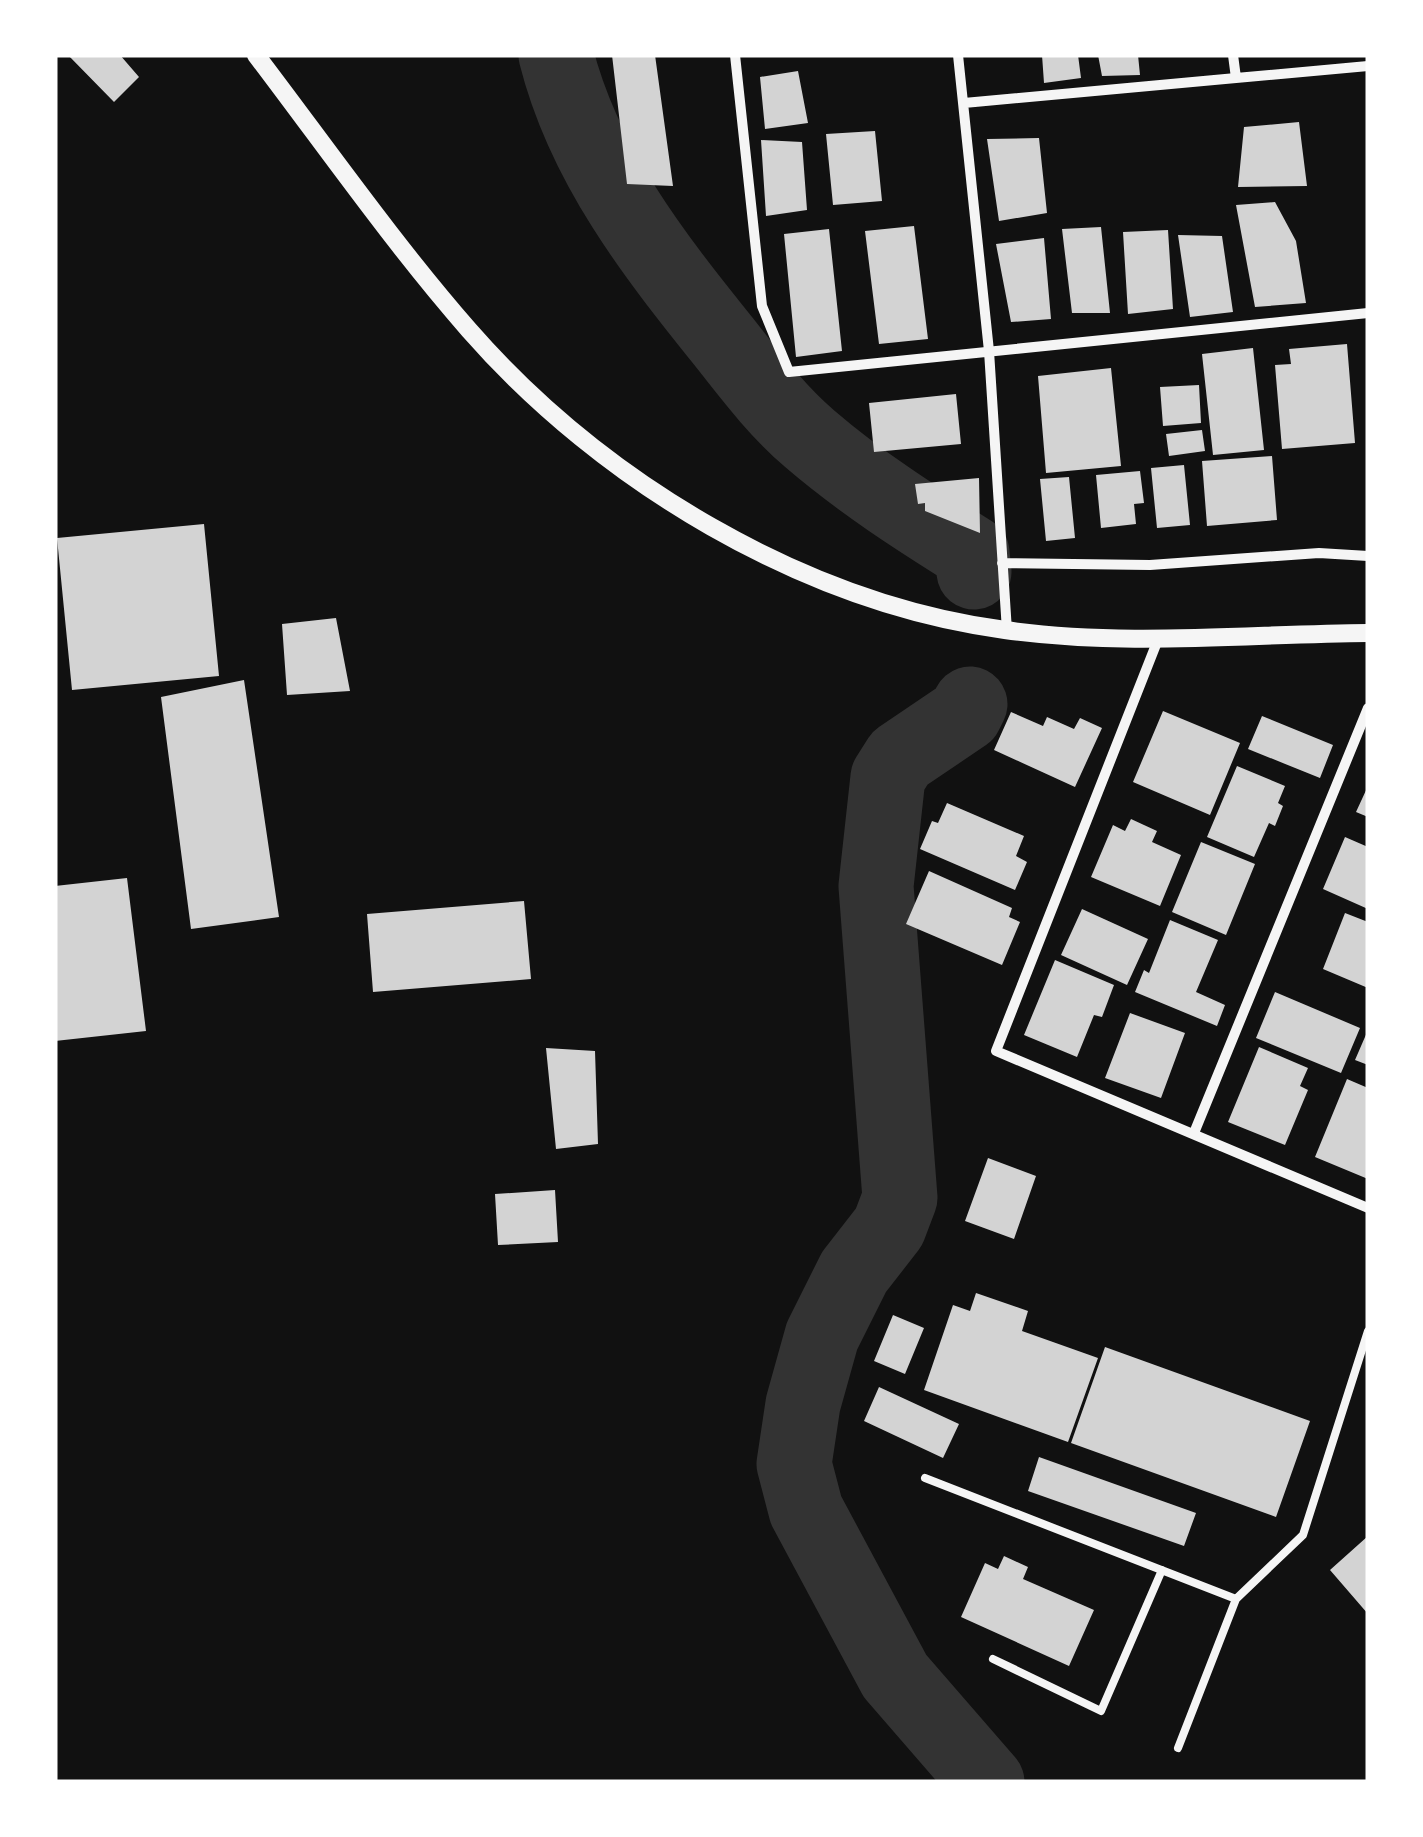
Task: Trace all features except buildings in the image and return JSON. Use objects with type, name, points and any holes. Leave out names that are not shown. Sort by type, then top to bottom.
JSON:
[{"type":"street","points":[[256,55],[408,256],[470,332],[535,398],[620,470],[807,575],[923,614],[1007,631],[1159,638],[1368,633]]},
{"type":"street","points":[[734,55],[762,306],[789,372],[1368,313]]},
{"type":"street","points":[[958,55],[989,351],[1007,631]]},
{"type":"street","points":[[1233,55],[1236,78]]},
{"type":"street","points":[[964,103],[1368,66]]},
{"type":"street","points":[[1002,562],[1150,565],[1320,553],[1368,556]]},
{"type":"street","points":[[1159,638],[996,1051],[1368,1208]]},
{"type":"street","points":[[1194,1133],[1368,708]]},
{"type":"lane","points":[[1178,1748],[1236,1599],[1303,1535],[1368,1332]]},
{"type":"lane","points":[[926,1478],[1236,1599]]},
{"type":"lane","points":[[992,1659],[1100,1711],[1162,1570]]},
{"type":"waterway","points":[[556,55],[584,134],[624,208],[754,380],[786,417],[829,455],[972,553],[974,572]]},
{"type":"waterway","points":[[970,704],[965,714],[900,758],[888,777],[876,886],[900,1198],[889,1227],[854,1272],[822,1336],[803,1404],[794,1464],[806,1510],[895,1676],[987,1782]]}]
